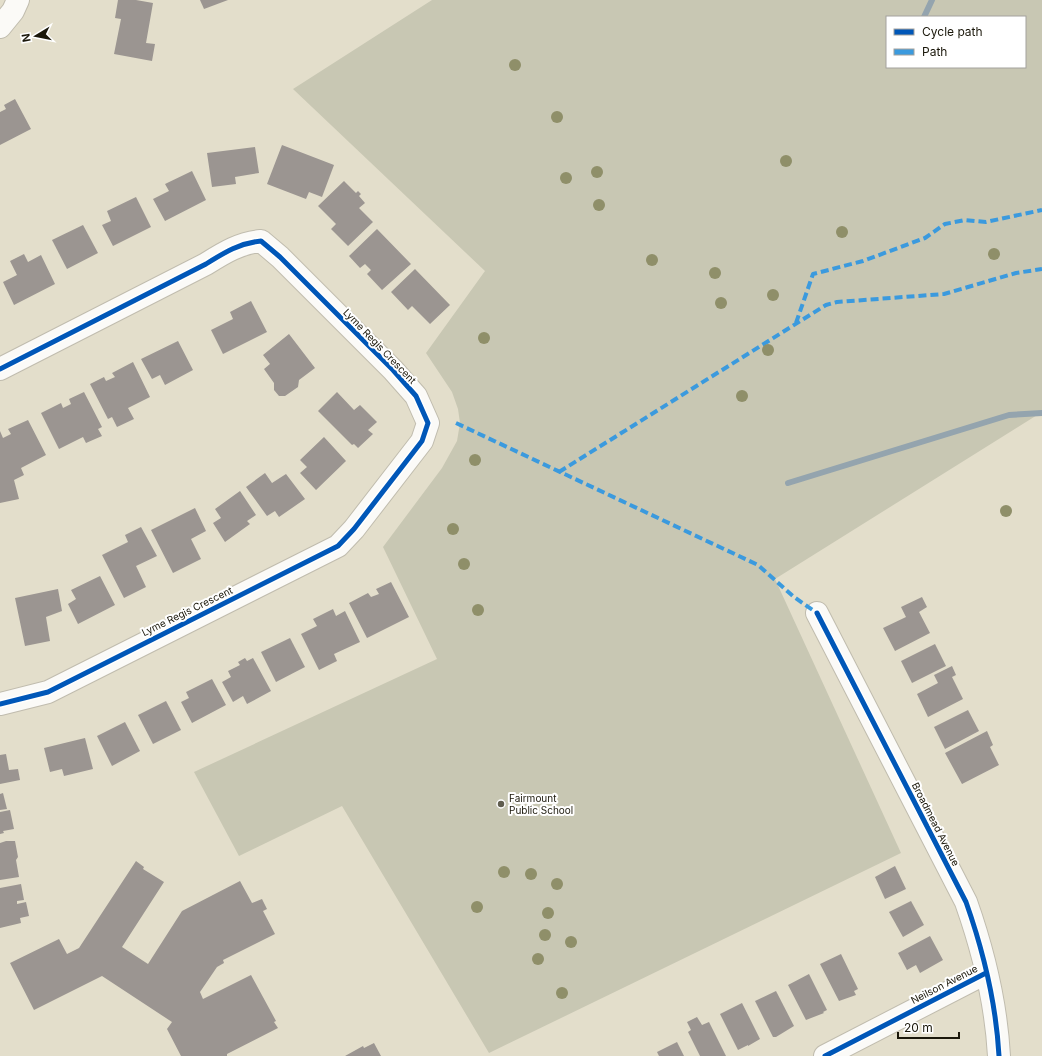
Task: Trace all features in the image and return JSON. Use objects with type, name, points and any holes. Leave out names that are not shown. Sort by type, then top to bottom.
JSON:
[{"type":"street","points":[[0,27],[13,11],[18,0]]},
{"type":"street","name":"Lyme Regis Crescent","points":[[0,369],[206,264],[231,248],[262,241],[394,370],[416,396],[428,423],[422,441],[354,529],[338,546],[48,692],[0,704]]},
{"type":"street","name":"Broadmead Avenue","points":[[817,613],[966,902],[983,952],[986,973],[990,982],[997,1026],[999,1056]]},
{"type":"street","name":"Neilson Avenue","points":[[825,1056],[986,973]]},
{"type":"green space","points":[[432,0],[1042,0],[1042,412],[775,579],[901,853],[489,1053],[342,806],[239,856],[194,772],[437,659],[383,547],[442,468],[457,441],[460,423],[458,409],[452,392],[426,353],[485,271],[293,89]]},
{"type":"building","points":[[118,0],[136,0],[153,3],[146,43],[155,44],[152,61],[114,54],[121,19],[115,18]]},
{"type":"building","points":[[200,0],[228,0],[204,9]]},
{"type":"building","points":[[15,99],[31,129],[0,145],[0,112],[6,109],[4,105]]},
{"type":"building","points":[[282,145],[334,165],[322,197],[309,192],[306,199],[267,184]]},
{"type":"building","points":[[255,147],[259,173],[235,177],[236,184],[212,187],[207,153]]},
{"type":"building","points":[[192,171],[206,200],[165,221],[153,199],[169,191],[165,184]]},
{"type":"building","points":[[344,181],[356,193],[358,191],[361,194],[359,196],[365,203],[359,208],[373,222],[348,246],[331,229],[336,224],[318,206]]},
{"type":"building","points":[[136,197],[151,227],[113,246],[102,225],[111,221],[107,211]]},
{"type":"building","points":[[83,225],[98,253],[67,269],[52,240]]},
{"type":"building","points":[[377,229],[411,264],[382,290],[367,274],[371,270],[365,264],[360,268],[349,256]]},
{"type":"building","points":[[24,254],[28,262],[41,255],[55,284],[14,305],[3,282],[17,275],[10,261]]},
{"type":"building","points":[[415,269],[450,305],[430,324],[412,306],[408,310],[391,292]]},
{"type":"building","points":[[251,301],[267,332],[223,354],[211,330],[233,319],[230,312]]},
{"type":"building","points":[[289,334],[315,368],[299,380],[298,387],[285,396],[279,396],[274,390],[274,383],[264,369],[270,364],[263,355]]},
{"type":"building","points":[[178,341],[193,370],[165,385],[160,375],[152,379],[141,359]]},
{"type":"building","points":[[133,362],[150,397],[128,408],[134,419],[117,427],[112,417],[108,419],[90,384],[104,377],[106,381],[115,377],[112,373]]},
{"type":"building","points":[[84,392],[102,427],[98,429],[102,436],[86,443],[83,437],[59,449],[41,413],[61,403],[63,408],[71,404],[69,399]]},
{"type":"building","points":[[337,392],[354,410],[360,405],[377,422],[368,430],[373,434],[358,448],[354,444],[352,445],[318,411]]},
{"type":"building","points":[[28,420],[46,455],[21,468],[24,475],[14,480],[19,499],[0,503],[0,431],[3,438],[11,434],[8,429]]},
{"type":"building","points":[[324,437],[346,461],[316,490],[300,473],[307,467],[300,460]]},
{"type":"building","points":[[265,473],[272,483],[286,474],[305,499],[279,517],[275,511],[267,516],[246,487]]},
{"type":"building","points":[[240,491],[256,515],[247,521],[250,524],[225,542],[213,523],[221,518],[215,509]]},
{"type":"building","points":[[195,508],[206,531],[191,539],[201,559],[173,573],[151,530]]},
{"type":"building","points":[[141,527],[157,556],[136,566],[146,587],[124,598],[102,555],[128,542],[125,535]]},
{"type":"building","points":[[100,576],[115,605],[78,624],[68,604],[76,599],[71,590]]},
{"type":"building","points":[[391,582],[409,617],[367,638],[349,603],[368,593],[371,597],[379,594],[376,589]]},
{"type":"building","points":[[58,589],[62,611],[46,617],[50,641],[25,646],[15,598]]},
{"type":"building","points":[[922,597],[927,607],[919,612],[930,633],[895,651],[883,628],[906,617],[901,607]]},
{"type":"building","points":[[333,609],[336,616],[345,611],[360,642],[334,654],[337,661],[319,670],[301,634],[317,626],[313,619]]},
{"type":"building","points":[[290,638],[305,667],[276,682],[261,652]]},
{"type":"building","points":[[935,644],[946,666],[912,683],[901,661]]},
{"type":"building","points":[[245,658],[247,661],[253,658],[271,691],[247,704],[243,696],[233,702],[222,682],[231,677],[228,671],[240,665],[238,662]]},
{"type":"building","points":[[952,666],[956,675],[952,677],[963,699],[928,717],[917,694],[938,683],[934,675]]},
{"type":"building","points":[[212,679],[226,705],[192,723],[181,702],[189,698],[186,692]]},
{"type":"building","points":[[166,701],[181,730],[153,744],[138,715]]},
{"type":"building","points":[[968,710],[979,731],[945,749],[934,727]]},
{"type":"building","points":[[125,722],[140,751],[112,766],[97,736]]},
{"type":"building","points":[[987,731],[993,745],[990,747],[999,765],[962,784],[945,753]]},
{"type":"building","points":[[85,738],[93,769],[64,776],[62,769],[50,772],[44,748]]},
{"type":"building","points":[[6,754],[9,770],[18,769],[20,780],[0,784],[0,755]]},
{"type":"building","points":[[3,793],[7,809],[0,810],[0,794]]},
{"type":"building","points":[[10,810],[14,829],[3,831],[4,833],[0,834],[0,812]]},
{"type":"building","points":[[15,841],[18,857],[16,860],[19,877],[0,880],[0,843]]},
{"type":"building","points":[[136,861],[144,867],[143,869],[164,882],[122,947],[148,964],[182,911],[240,881],[252,903],[262,899],[267,909],[263,911],[275,934],[223,960],[224,963],[217,967],[200,992],[203,999],[251,975],[276,1021],[274,1022],[278,1028],[227,1054],[227,1056],[181,1056],[167,1029],[172,1022],[102,976],[34,1010],[10,963],[59,939],[67,954],[79,948]]},
{"type":"building","points":[[895,866],[906,889],[885,899],[875,877]]},
{"type":"building","points":[[21,884],[24,900],[17,901],[17,904],[26,902],[29,916],[20,918],[21,923],[0,928],[0,888]]},
{"type":"building","points":[[911,901],[924,925],[903,937],[889,912]]},
{"type":"building","points":[[930,936],[943,960],[920,973],[916,965],[907,970],[898,953]]},
{"type":"building","points":[[841,954],[858,989],[854,991],[856,995],[839,1001],[820,964]]},
{"type":"building","points":[[809,974],[827,1010],[823,1012],[824,1013],[806,1020],[788,985]]},
{"type":"building","points":[[776,991],[794,1026],[776,1037],[773,1037],[755,1001]]},
{"type":"building","points":[[742,1003],[760,1039],[738,1050],[720,1014]]},
{"type":"building","points":[[697,1017],[702,1025],[709,1022],[726,1056],[700,1056],[688,1032],[691,1030],[687,1022]]},
{"type":"building","points":[[677,1042],[684,1056],[659,1056],[657,1052]]},
{"type":"building","points":[[374,1043],[381,1056],[345,1056],[363,1046],[364,1048]]},
{"type":"waterway","points":[[924,16],[932,0]]},
{"type":"waterway","points":[[788,483],[1009,415],[1042,413]]},
{"type":"marked path","points":[[796,323],[813,274],[863,261],[925,238],[945,224],[965,220],[986,222],[1042,210]]},
{"type":"marked path","points":[[559,472],[826,305],[837,302],[944,294],[1016,273],[1042,269]]},
{"type":"marked path","points":[[456,423],[758,565],[794,597],[817,613]]},
{"type":"cycle path","points":[[0,369],[233,249],[246,244],[261,241],[280,257],[393,370],[416,396],[428,423],[422,441],[354,529],[338,546],[48,692],[0,704]]},
{"type":"cycle path","points":[[817,613],[966,902],[984,959],[995,1016],[999,1056]]},
{"type":"cycle path","points":[[825,1056],[986,973]]},
{"type":"place","name":"Fairmount Public School","points":[[501,804]]}]
